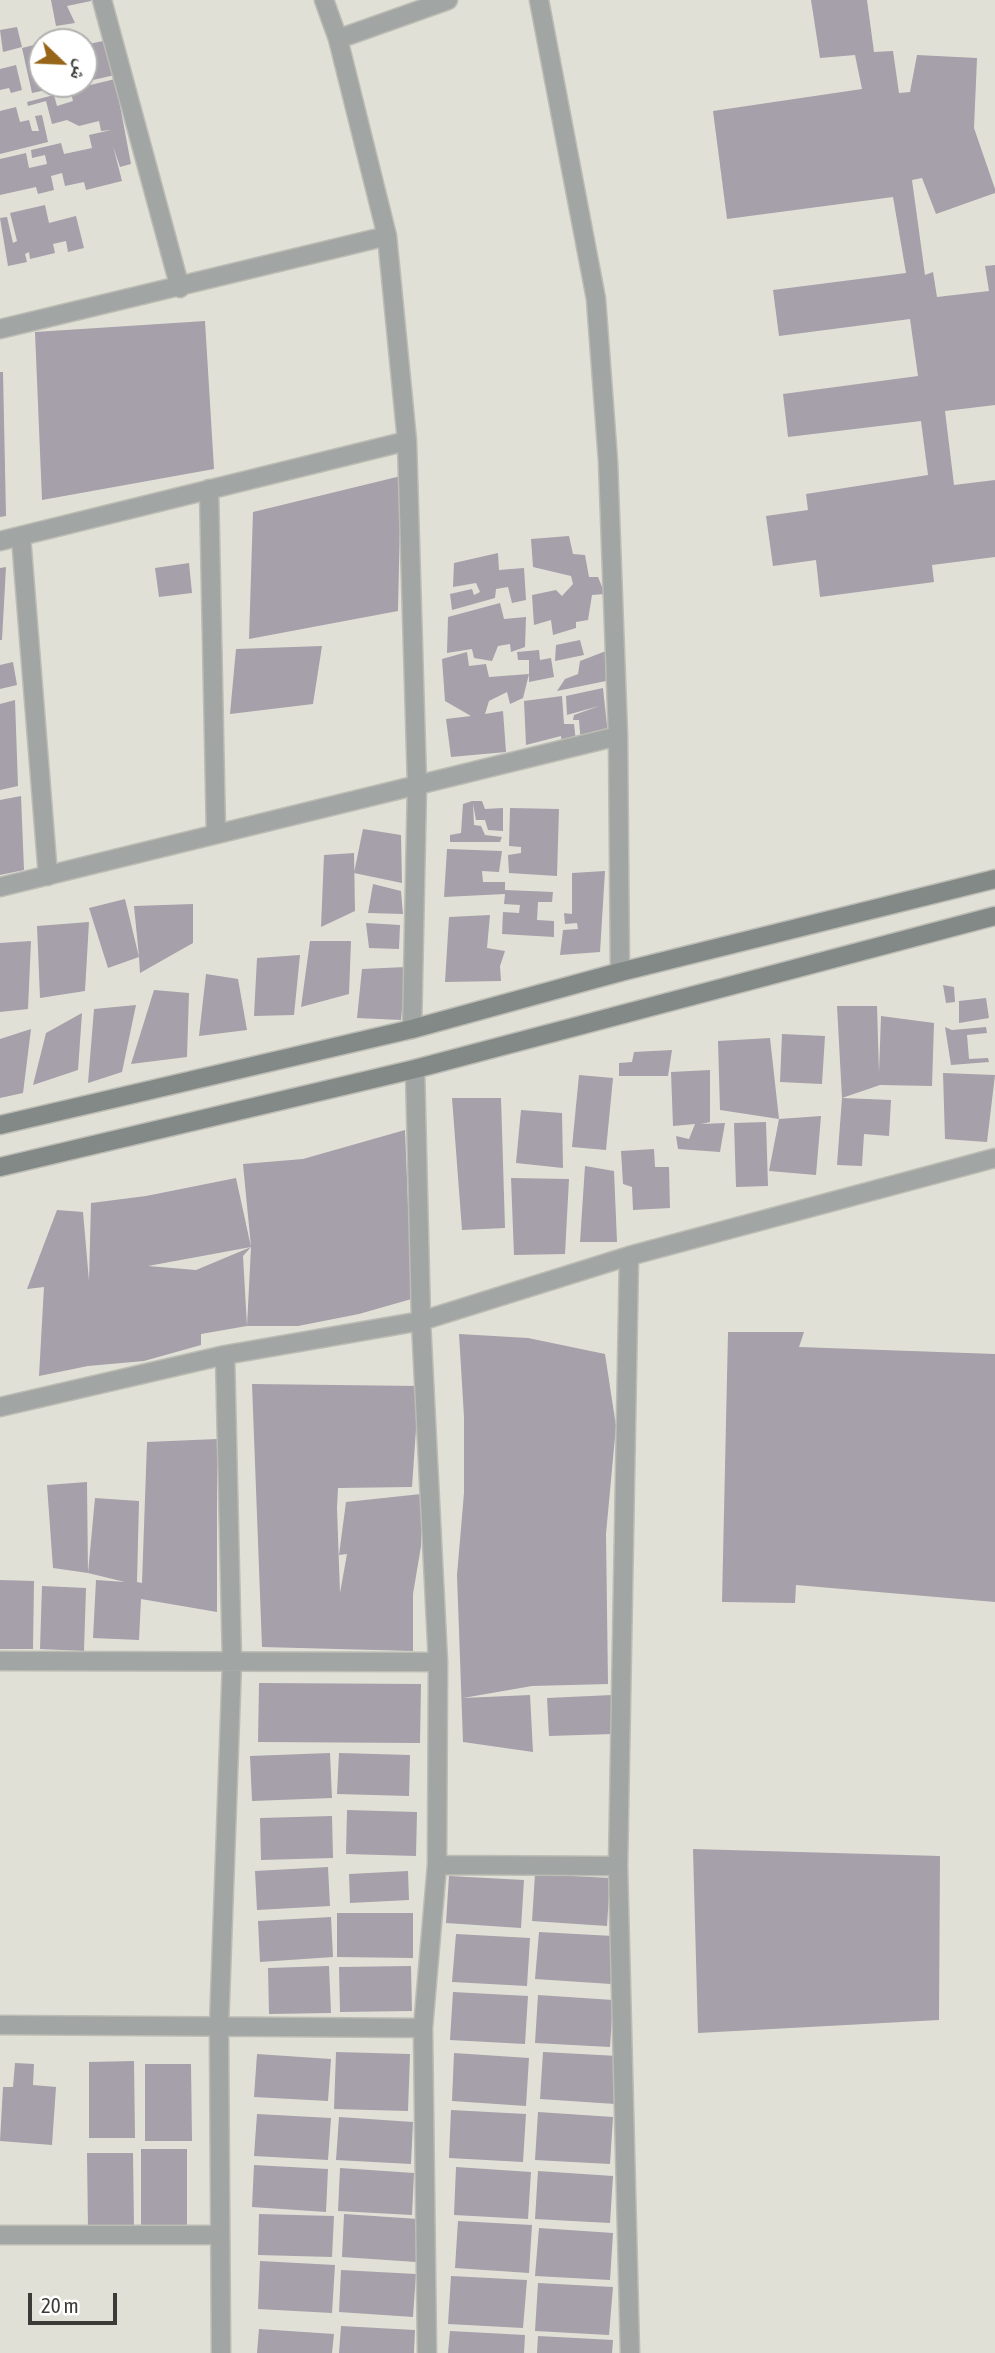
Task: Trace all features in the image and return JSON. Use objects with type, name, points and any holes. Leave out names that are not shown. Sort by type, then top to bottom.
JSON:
[{"type":"street","points":[[103,0],[180,288]]},
{"type":"street","points":[[324,0],[338,38],[387,236],[407,441],[417,785],[412,1029]]},
{"type":"street","points":[[338,38],[448,0]]},
{"type":"street","points":[[539,0],[596,299],[607,461],[618,736],[620,972]]},
{"type":"street","points":[[0,329],[180,288],[387,236]]},
{"type":"street","points":[[0,541],[407,441]]},
{"type":"street","points":[[209,489],[216,834]]},
{"type":"street","points":[[21,537],[48,876]]},
{"type":"street","points":[[0,887],[618,736]]},
{"type":"street","points":[[0,1125],[412,1029],[620,972],[995,880]]},
{"type":"street","points":[[0,1167],[415,1069],[995,916]]},
{"type":"street","points":[[415,1069],[421,1321],[438,1662],[437,1865],[423,2028],[427,2353]]},
{"type":"street","points":[[0,1407],[225,1355],[421,1321],[629,1255],[995,1158]]},
{"type":"street","points":[[629,1255],[618,1866],[630,2353]]},
{"type":"street","points":[[221,2353],[219,2027],[232,1662],[225,1355]]},
{"type":"street","points":[[0,1661],[438,1662]]},
{"type":"street","points":[[437,1865],[618,1866]]},
{"type":"street","points":[[0,2025],[423,2028]]},
{"type":"street","points":[[0,2235],[220,2235]]},
{"type":"building","points":[[51,0],[91,1],[67,6],[75,23],[56,26]]},
{"type":"building","points":[[811,0],[867,0],[874,52],[893,51],[899,93],[910,92],[917,55],[977,58],[974,128],[995,189],[995,193],[936,214],[922,178],[912,180],[925,275],[933,272],[937,297],[989,291],[985,266],[995,265],[995,405],[945,411],[954,485],[995,480],[995,557],[932,565],[934,582],[820,597],[816,560],[773,566],[766,516],[808,510],[806,494],[928,475],[921,421],[788,437],[783,394],[918,376],[910,319],[779,336],[773,290],[906,273],[893,197],[727,219],[713,111],[862,89],[855,55],[820,58]]},
{"type":"building","points":[[17,27],[22,47],[3,52],[0,30]]},
{"type":"building","points":[[108,40],[115,75],[98,79],[98,42]]},
{"type":"building","points":[[28,46],[28,75],[22,48]]},
{"type":"building","points":[[16,65],[22,90],[11,93],[9,88],[0,90],[0,69]]},
{"type":"building","points":[[115,79],[131,164],[120,167],[113,146],[122,181],[86,190],[84,182],[65,186],[62,173],[51,176],[54,190],[38,194],[36,187],[0,195],[0,159],[26,153],[29,168],[47,164],[45,155],[32,158],[31,150],[61,143],[64,154],[92,148],[89,135],[111,130],[101,131],[99,121],[79,126],[67,120],[52,124],[46,101],[28,106],[27,102],[55,98],[57,106],[73,101],[72,98],[98,98],[98,83]]},
{"type":"building","points":[[16,107],[20,122],[29,120],[32,131],[39,131],[35,116],[42,115],[48,142],[0,154],[0,111]]},
{"type":"building","points":[[45,205],[49,223],[76,216],[84,248],[68,252],[66,241],[53,244],[55,253],[30,259],[29,252],[25,254],[27,262],[8,266],[0,218],[7,217],[13,243],[17,241],[10,213]]},
{"type":"building","points":[[205,321],[214,469],[42,500],[35,332]]},
{"type":"building","points":[[0,372],[3,372],[6,516],[0,517]]},
{"type":"building","points":[[401,476],[398,611],[249,639],[253,512]]},
{"type":"building","points":[[569,536],[573,554],[585,555],[589,577],[598,577],[605,594],[592,595],[588,620],[576,622],[576,628],[553,635],[551,620],[534,625],[532,595],[556,590],[562,596],[573,584],[571,576],[533,567],[531,539]]},
{"type":"building","points":[[498,553],[499,570],[524,568],[526,600],[512,603],[508,587],[496,589],[495,598],[452,610],[450,594],[472,589],[474,595],[480,592],[476,583],[453,587],[454,563]]},
{"type":"building","points":[[189,563],[192,593],[159,597],[155,568]]},
{"type":"building","points":[[6,567],[2,640],[0,640],[0,568]]},
{"type":"building","points":[[500,603],[504,619],[526,617],[525,647],[511,652],[510,644],[498,646],[492,661],[474,658],[472,649],[447,653],[448,617]]},
{"type":"building","points":[[580,640],[584,655],[555,661],[556,645]]},
{"type":"building","points":[[322,646],[313,704],[230,714],[236,649]]},
{"type":"building","points":[[539,650],[540,660],[551,658],[554,677],[529,682],[529,660],[518,660],[517,652]]},
{"type":"building","points":[[606,651],[606,681],[557,691],[565,679],[578,674],[580,661]]},
{"type":"building","points":[[467,652],[469,666],[486,664],[489,677],[529,674],[523,698],[510,704],[507,692],[489,701],[485,714],[503,711],[506,752],[451,757],[446,719],[471,716],[445,701],[442,659]]},
{"type":"building","points":[[13,662],[17,685],[0,689],[0,665]]},
{"type":"building","points":[[603,688],[608,735],[581,745],[579,720],[573,720],[574,715],[599,706],[567,715],[566,696]]},
{"type":"building","points":[[562,696],[564,724],[574,724],[576,742],[562,745],[561,736],[526,745],[524,701]]},
{"type":"building","points":[[15,700],[18,786],[0,790],[0,704]]},
{"type":"building","points":[[21,796],[24,870],[0,875],[0,800]]},
{"type":"building","points":[[482,801],[485,809],[503,808],[503,831],[488,830],[485,820],[476,820],[473,804],[474,825],[481,826],[485,835],[502,837],[500,842],[450,842],[450,835],[461,833],[463,804]]},
{"type":"building","points":[[510,808],[559,809],[557,876],[509,873],[508,855],[521,853],[521,847],[509,846]]},
{"type":"building","points":[[363,829],[401,835],[402,883],[354,873]]},
{"type":"building","points":[[447,849],[502,851],[499,872],[482,871],[483,882],[505,882],[505,890],[553,892],[552,902],[538,902],[537,920],[554,921],[554,937],[502,934],[503,912],[519,913],[520,905],[504,904],[505,894],[444,897]]},
{"type":"building","points":[[354,853],[355,911],[321,927],[324,855]]},
{"type":"building","points":[[605,871],[600,952],[560,955],[563,930],[578,929],[577,923],[565,924],[564,913],[572,914],[572,873]]},
{"type":"building","points":[[373,884],[401,891],[403,914],[368,913]]},
{"type":"building","points":[[125,899],[139,957],[108,968],[89,908]]},
{"type":"building","points":[[193,904],[193,943],[140,973],[134,906]]},
{"type":"building","points":[[490,915],[487,948],[505,951],[500,966],[501,981],[445,982],[449,917]]},
{"type":"building","points":[[89,922],[85,991],[40,998],[37,926]]},
{"type":"building","points":[[366,923],[400,925],[399,949],[369,948]]},
{"type":"building","points":[[31,941],[28,1009],[0,1012],[0,943]]},
{"type":"building","points":[[310,941],[351,941],[349,994],[301,1007]]},
{"type":"building","points":[[300,955],[294,1015],[254,1016],[257,958]]},
{"type":"building","points":[[406,967],[401,1020],[357,1018],[362,969]]},
{"type":"building","points":[[206,974],[238,979],[247,1030],[199,1036]]},
{"type":"building","points":[[943,985],[954,987],[955,1002],[946,1003]]},
{"type":"building","points":[[154,990],[189,993],[187,1057],[131,1064]]},
{"type":"building","points":[[986,998],[989,1018],[959,1023],[959,1001]]},
{"type":"building","points":[[136,1005],[122,1072],[88,1083],[94,1009]]},
{"type":"building","points":[[837,1006],[877,1006],[879,1073],[881,1016],[934,1023],[932,1086],[880,1085],[842,1098]]},
{"type":"building","points":[[82,1013],[78,1070],[33,1085],[46,1033]]},
{"type":"building","points":[[945,1027],[952,1030],[986,1027],[987,1033],[967,1035],[969,1059],[988,1058],[989,1062],[951,1065]]},
{"type":"building","points":[[31,1029],[23,1093],[0,1098],[0,1039]]},
{"type":"building","points":[[782,1034],[825,1036],[822,1084],[780,1082]]},
{"type":"building","points":[[770,1038],[779,1119],[720,1110],[718,1041]]},
{"type":"building","points":[[672,1050],[668,1076],[619,1076],[619,1063],[632,1062],[634,1052]]},
{"type":"building","points":[[710,1070],[710,1122],[701,1124],[725,1123],[720,1152],[678,1149],[676,1136],[689,1139],[695,1124],[673,1126],[671,1072]]},
{"type":"building","points":[[943,1073],[995,1075],[987,1142],[945,1139]]},
{"type":"building","points":[[579,1075],[613,1078],[606,1150],[572,1147]]},
{"type":"building","points":[[452,1098],[501,1098],[505,1228],[462,1230]]},
{"type":"building","points":[[842,1098],[891,1100],[889,1136],[864,1134],[862,1166],[837,1165]]},
{"type":"building","points":[[521,1110],[562,1113],[563,1168],[516,1163]]},
{"type":"building","points":[[821,1116],[816,1175],[769,1171],[779,1119]]},
{"type":"building","points":[[766,1122],[768,1186],[736,1187],[734,1123]]},
{"type":"building","points":[[405,1130],[415,1298],[359,1314],[298,1326],[247,1326],[251,1247],[243,1164],[303,1159]]},
{"type":"building","points":[[654,1149],[655,1167],[669,1167],[670,1208],[633,1210],[632,1187],[623,1184],[621,1151]]},
{"type":"building","points":[[585,1166],[614,1171],[617,1242],[580,1242]]},
{"type":"building","points":[[236,1178],[251,1247],[243,1256],[247,1326],[201,1334],[201,1345],[144,1361],[88,1366],[39,1376],[44,1287],[27,1289],[57,1210],[83,1212],[89,1281],[91,1203],[146,1196]],"holes":[[[251,1247],[196,1270],[148,1266]]]},
{"type":"building","points":[[511,1178],[569,1179],[565,1254],[514,1255]]},
{"type":"building","points":[[728,1332],[804,1332],[799,1347],[995,1354],[995,1602],[796,1585],[795,1603],[722,1602]]},
{"type":"building","points":[[459,1334],[528,1338],[605,1354],[616,1426],[606,1534],[608,1684],[532,1686],[463,1698],[530,1695],[533,1752],[463,1742],[457,1575],[464,1493],[464,1417]]},
{"type":"building","points":[[252,1384],[419,1386],[412,1487],[338,1488],[337,1508],[340,1593],[347,1554],[339,1555],[346,1502],[421,1494],[421,1546],[413,1594],[413,1651],[262,1647]]},
{"type":"building","points":[[217,1439],[217,1612],[141,1599],[139,1640],[93,1638],[96,1580],[125,1582],[88,1573],[95,1498],[139,1501],[137,1582],[142,1583],[147,1442]]},
{"type":"building","points":[[87,1482],[88,1573],[53,1568],[47,1485]]},
{"type":"building","points":[[0,1580],[34,1581],[33,1649],[0,1649]]},
{"type":"building","points":[[42,1586],[86,1588],[84,1651],[40,1649]]},
{"type":"building","points":[[259,1683],[421,1684],[420,1743],[258,1742]]},
{"type":"building","points":[[612,1695],[613,1734],[549,1736],[547,1698]]},
{"type":"building","points":[[330,1753],[332,1798],[252,1801],[250,1756]]},
{"type":"building","points":[[339,1753],[410,1755],[409,1796],[337,1794]]},
{"type":"building","points":[[347,1810],[417,1812],[416,1856],[346,1854]]},
{"type":"building","points":[[332,1816],[333,1858],[261,1860],[260,1818]]},
{"type":"building","points":[[693,1849],[940,1856],[939,2020],[698,2033]]},
{"type":"building","points":[[328,1867],[330,1906],[257,1910],[255,1871]]},
{"type":"building","points":[[408,1871],[409,1900],[350,1903],[349,1874]]},
{"type":"building","points":[[535,1874],[610,1878],[607,1926],[532,1921]]},
{"type":"building","points":[[449,1876],[524,1880],[521,1928],[446,1923]]},
{"type":"building","points":[[337,1913],[413,1913],[413,1958],[337,1957]]},
{"type":"building","points":[[331,1917],[333,1957],[260,1962],[258,1921]]},
{"type":"building","points":[[539,1932],[613,1936],[611,1984],[535,1979]]},
{"type":"building","points":[[456,1934],[530,1938],[527,1986],[452,1982]]},
{"type":"building","points":[[329,1966],[331,2013],[269,2014],[268,1968]]},
{"type":"building","points":[[411,1966],[412,2011],[340,2012],[339,1967]]},
{"type":"building","points":[[453,1992],[528,1996],[525,2044],[450,2040]]},
{"type":"building","points":[[538,1995],[613,2000],[610,2047],[535,2043]]},
{"type":"building","points":[[336,2052],[410,2054],[408,2111],[334,2109]]},
{"type":"building","points":[[543,2052],[618,2056],[615,2104],[540,2099]]},
{"type":"building","points":[[454,2053],[529,2058],[526,2106],[452,2101]]},
{"type":"building","points":[[257,2054],[331,2059],[328,2101],[254,2097]]},
{"type":"building","points":[[134,2061],[135,2138],[89,2138],[89,2062]]},
{"type":"building","points":[[15,2063],[34,2064],[33,2085],[56,2087],[52,2145],[0,2141],[3,2087],[13,2087]]},
{"type":"building","points":[[145,2064],[191,2064],[192,2141],[145,2141]]},
{"type":"building","points":[[451,2110],[526,2114],[523,2162],[449,2158]]},
{"type":"building","points":[[538,2112],[613,2117],[610,2164],[535,2160]]},
{"type":"building","points":[[257,2114],[331,2118],[328,2160],[254,2156]]},
{"type":"building","points":[[339,2117],[413,2122],[411,2164],[336,2160]]},
{"type":"building","points":[[141,2149],[187,2149],[187,2225],[141,2226]]},
{"type":"building","points":[[87,2153],[133,2153],[134,2229],[88,2230]]},
{"type":"building","points":[[254,2165],[328,2169],[326,2212],[252,2207]]},
{"type":"building","points":[[456,2167],[531,2172],[528,2219],[454,2215]]},
{"type":"building","points":[[340,2168],[414,2173],[412,2215],[338,2211]]},
{"type":"building","points":[[538,2171],[613,2176],[610,2223],[535,2219]]},
{"type":"building","points":[[259,2214],[334,2216],[332,2257],[258,2255]]},
{"type":"building","points":[[344,2214],[418,2219],[416,2262],[342,2257]]},
{"type":"building","points":[[458,2221],[532,2225],[529,2273],[455,2268]]},
{"type":"building","points":[[539,2228],[613,2233],[610,2280],[535,2276]]},
{"type":"building","points":[[260,2261],[335,2265],[332,2313],[258,2309]]},
{"type":"building","points":[[341,2270],[416,2274],[413,2317],[339,2312]]},
{"type":"building","points":[[451,2276],[527,2280],[523,2328],[448,2324]]},
{"type":"building","points":[[538,2283],[613,2287],[609,2335],[535,2331]]},
{"type":"building","points":[[341,2326],[415,2330],[414,2353],[339,2353]]},
{"type":"building","points":[[259,2329],[334,2334],[332,2353],[257,2353]]},
{"type":"building","points":[[450,2331],[525,2335],[524,2353],[448,2353]]},
{"type":"building","points":[[538,2336],[613,2340],[612,2353],[537,2353]]}]
